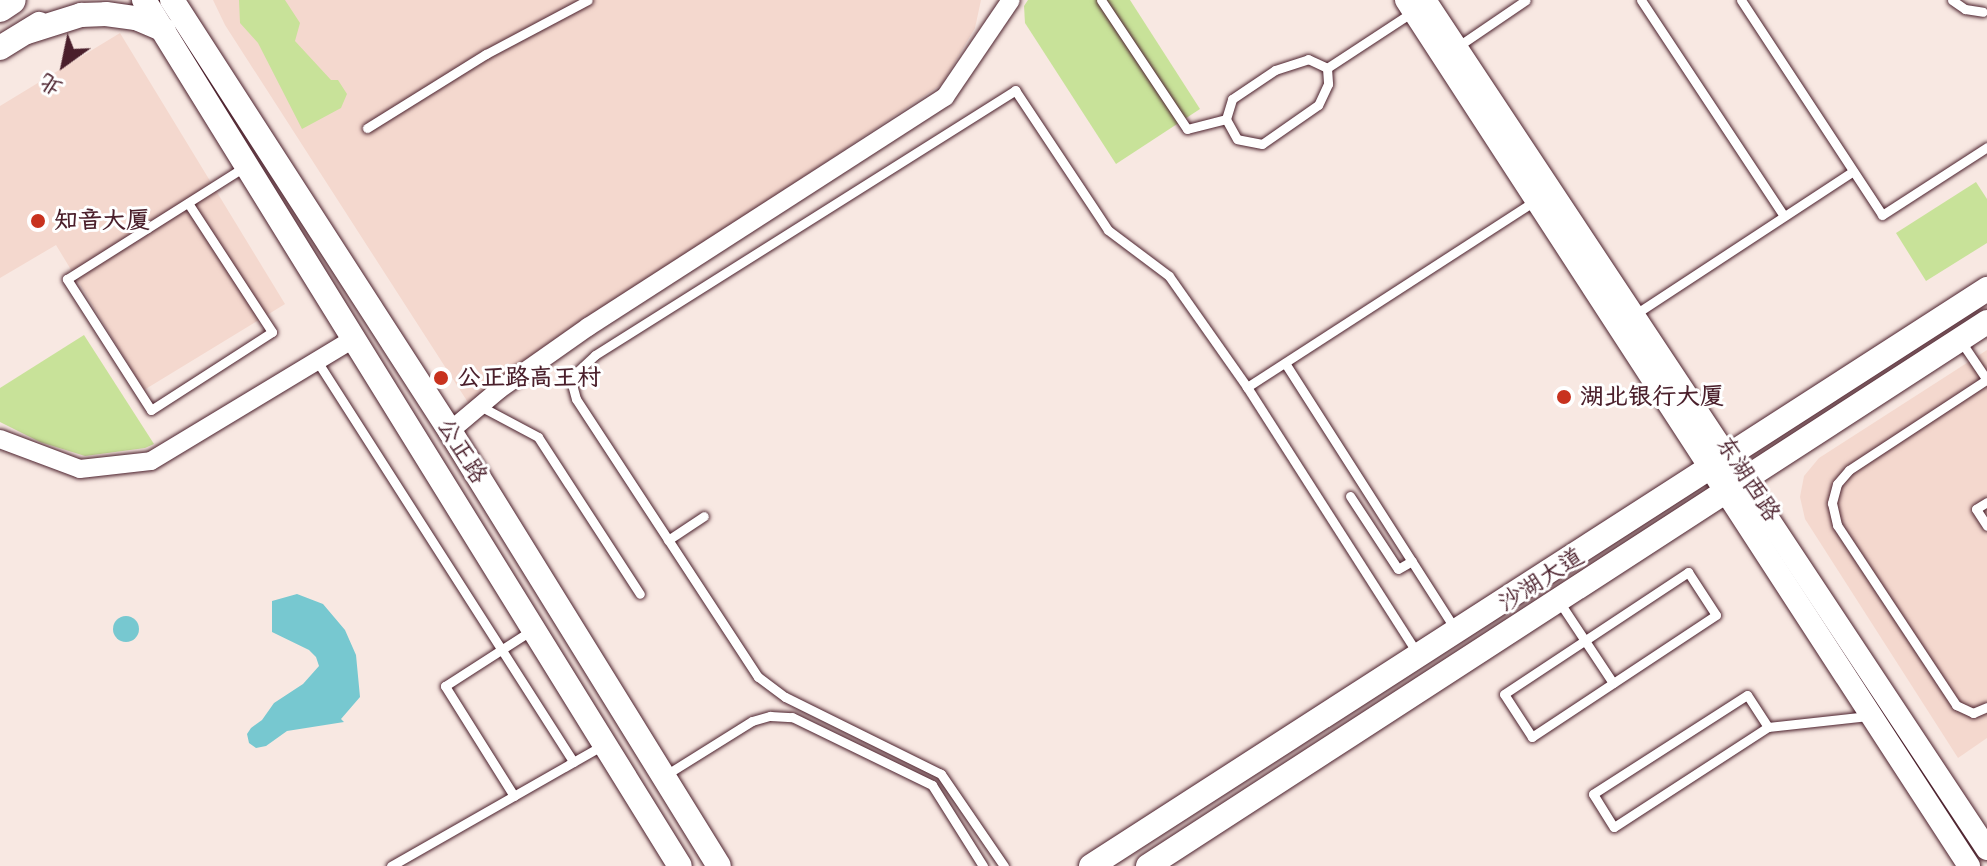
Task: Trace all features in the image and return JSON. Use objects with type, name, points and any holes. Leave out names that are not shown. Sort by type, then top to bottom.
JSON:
[{"type":"main road","points":[[0,8],[12,0]]},
{"type":"main road","points":[[0,48],[74,0]]},
{"type":"main road","name":"公正路","points":[[144,0],[249,164],[680,866]]},
{"type":"main road","name":"公正路","points":[[172,0],[450,431],[719,866]]},
{"type":"main road","points":[[190,28],[191,0]]},
{"type":"main road","points":[[27,32],[81,15],[106,14],[136,18],[164,30]]},
{"type":"main road","name":"沙湖大道","points":[[1091,866],[1458,633],[1987,289]]},
{"type":"main road","name":"沙湖大道","points":[[1148,866],[1987,322]]},
{"type":"street","points":[[450,431],[600,319],[945,97],[1005,3]]},
{"type":"street","name":"东湖西路","points":[[1415,4],[1457,47],[1634,315],[1720,464]]},
{"type":"street","name":"东湖西路","points":[[1415,4],[1536,200],[1987,849]]},
{"type":"street","points":[[0,439],[80,469],[151,461],[355,338]]},
{"type":"street","name":"东湖西路","points":[[1734,485],[1871,715],[1969,866]]},
{"type":"lane","points":[[367,128],[486,54],[588,0]]},
{"type":"lane","points":[[1101,0],[1187,129],[1226,119]]},
{"type":"lane","points":[[1457,47],[1526,0]]},
{"type":"lane","points":[[1641,0],[1784,216]]},
{"type":"lane","points":[[1741,0],[1882,215],[1987,147]]},
{"type":"lane","points":[[1952,0],[1965,9],[1986,14]]},
{"type":"lane","points":[[1327,68],[1415,4]]},
{"type":"lane","points":[[1308,59],[1327,68],[1328,84],[1318,105],[1270,140],[1262,144],[1244,143],[1231,132],[1226,119],[1232,99],[1275,70],[1308,59]]},
{"type":"lane","points":[[1004,866],[941,774],[765,684],[576,399],[572,384],[578,371],[595,355],[1015,90],[1108,230],[1169,276],[1247,387],[1420,656]]},
{"type":"lane","points":[[188,203],[272,332],[151,410],[67,279],[249,164]]},
{"type":"lane","points":[[1634,315],[1853,171]]},
{"type":"lane","points":[[1247,387],[1536,200]]},
{"type":"lane","points":[[1960,339],[1987,380],[1849,470],[1837,484],[1832,503],[1837,525],[1844,538],[1953,701],[1969,712],[1987,707]]},
{"type":"lane","points":[[317,361],[573,762]]},
{"type":"lane","points":[[1285,363],[1458,633]]},
{"type":"lane","points":[[480,406],[538,437],[640,594]]},
{"type":"lane","points":[[1350,496],[1398,569],[1412,561]]},
{"type":"lane","points":[[1987,502],[1976,509],[1987,526]]},
{"type":"lane","points":[[668,540],[704,516]]},
{"type":"lane","points":[[1688,572],[1716,615],[1532,737],[1504,694],[1585,641],[1688,572]]},
{"type":"lane","points":[[1557,600],[1613,683]]},
{"type":"lane","points":[[514,796],[445,686],[535,629]]},
{"type":"lane","points":[[1768,727],[1747,695],[1593,794],[1614,827],[1768,727],[1871,715]]},
{"type":"lane","points":[[664,776],[752,721],[770,716],[792,717],[932,785],[983,866]]},
{"type":"lane","points":[[391,866],[605,744]]},
{"type":"shaded area","points":[[213,0],[981,0],[975,28],[942,84],[486,389],[469,404],[225,25]]},
{"type":"shaded area","points":[[120,33],[285,304],[144,390],[56,245],[0,278],[0,106]]},
{"type":"shaded area","points":[[1987,350],[1987,738],[1958,758],[1805,519],[1800,497],[1804,476],[1819,458]]},
{"type":"green space","points":[[239,0],[285,0],[300,23],[295,41],[331,80],[338,80],[347,94],[341,108],[302,129],[258,43],[240,23]]},
{"type":"green space","points":[[1028,0],[1130,0],[1200,109],[1116,164],[1025,23],[1024,6]]},
{"type":"green space","points":[[1976,182],[1987,199],[1987,243],[1926,281],[1896,233]]},
{"type":"green space","points":[[84,335],[154,444],[85,456],[40,442],[0,422],[0,388]]},
{"type":"water","points":[[297,594],[323,604],[345,630],[356,655],[360,697],[341,719],[344,722],[287,731],[266,746],[256,748],[249,743],[247,734],[251,728],[262,720],[274,703],[303,684],[319,666],[309,650],[272,632],[272,601]]},
{"type":"water","points":[[126,616],[135,620],[139,629],[135,638],[126,642],[117,638],[113,629],[117,620]]},
{"type":"place","name":"知音大厦","points":[[38,221]]},
{"type":"place","name":"公正路高王村","points":[[441,378]]},
{"type":"place","name":"湖北银行大厦","points":[[1564,397]]}]
